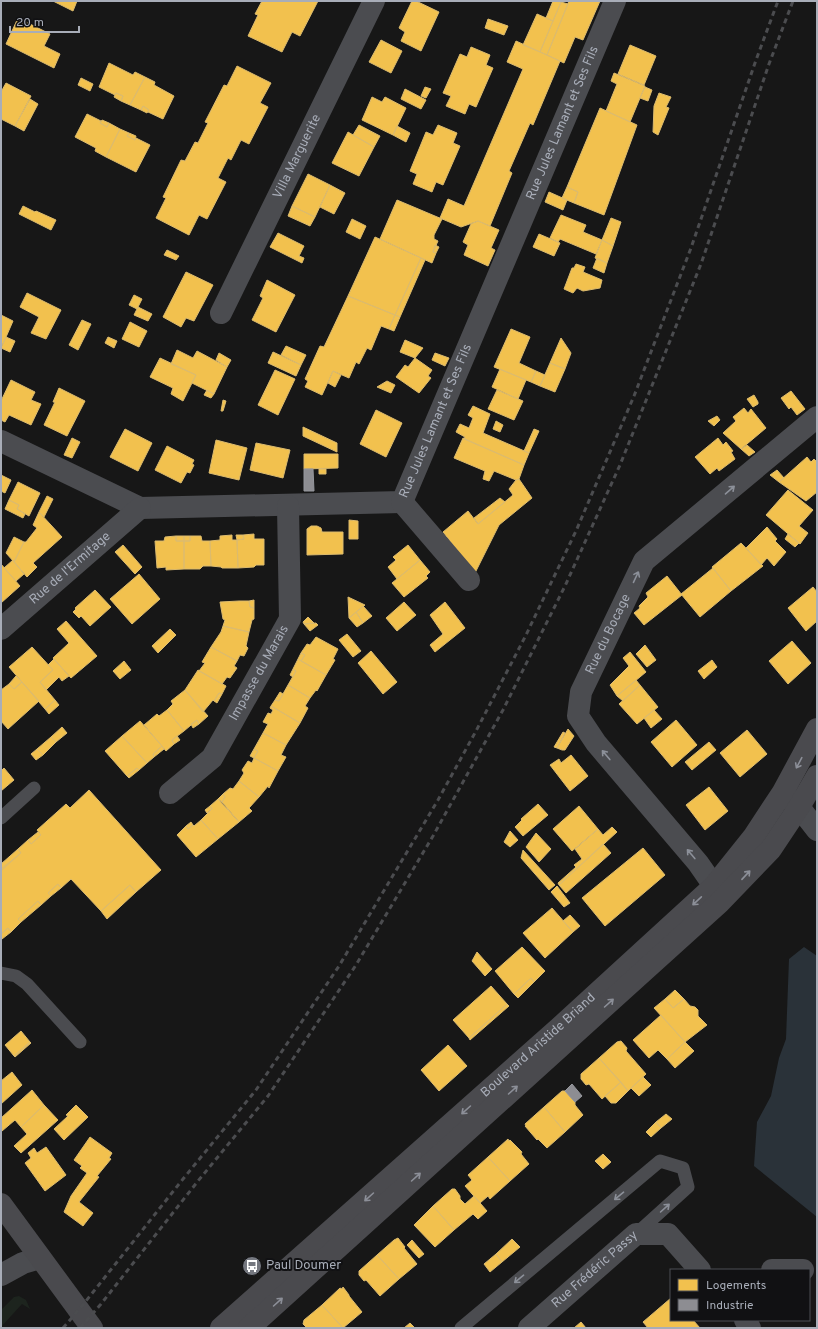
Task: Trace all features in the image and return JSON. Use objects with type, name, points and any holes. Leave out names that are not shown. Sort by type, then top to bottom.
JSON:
[{"type":"main road","name":"Boulevard Aristide Briand","points":[[249,1328],[719,903],[771,848],[791,800],[817,729]]},
{"type":"main road","name":"Boulevard Aristide Briand","points":[[221,1328],[548,1038],[714,886],[754,836],[817,776]]},
{"type":"main road","points":[[1,1204],[92,1328]]},
{"type":"street","name":"Villa Marguerite","points":[[221,313],[374,1]]},
{"type":"street","name":"Rue Jules Lamant et Ses Fils","points":[[1,441],[140,508],[288,506],[402,502],[615,1]]},
{"type":"street","name":"Rue du Bocage","points":[[714,886],[698,863],[596,743],[585,727],[578,716],[581,692],[644,561],[817,417]]},
{"type":"street","points":[[402,502],[469,580]]},
{"type":"street","name":"Impasse du Marais","points":[[170,793],[212,758],[290,619],[288,506]]},
{"type":"street","name":"Rue de l'Ermitage","points":[[1,629],[140,508]]},
{"type":"street","points":[[791,800],[817,830]]},
{"type":"street","name":"Rue Frédéric Passy","points":[[529,1328],[636,1234],[668,1234],[699,1269]]},
{"type":"street","points":[[1,1275],[24,1263],[40,1258]]},
{"type":"lane","points":[[1,818],[34,788]]},
{"type":"lane","points":[[1,973],[16,976],[27,984],[80,1042]]},
{"type":"lane","points":[[461,1328],[660,1161],[683,1168],[688,1187],[636,1234]]},
{"type":"shaded area","points":[[804,947],[817,956],[817,1217],[754,1166],[757,1122],[771,1096],[779,1058],[786,1039],[789,959]]},
{"type":"shaded area","points":[[19,1296],[26,1300],[30,1309],[22,1304],[1,1327],[1,1310],[14,1297]]},
{"type":"building: Logements","points":[[53,1],[77,1],[73,11]]},
{"type":"building: Logements","points":[[262,1],[318,1],[300,36],[292,32],[282,52],[248,36],[258,15],[255,14]]},
{"type":"building: Logements","points":[[412,1],[416,1],[439,12],[421,51],[401,41],[405,32],[399,28]]},
{"type":"building: Logements","points":[[553,1],[561,2],[553,21],[546,18]]},
{"type":"building: Logements","points":[[569,1],[600,1],[583,40],[575,37],[564,63],[547,55]]},
{"type":"building: Logements","points":[[561,2],[568,4],[547,55],[540,52]]},
{"type":"building: Logements","points":[[537,14],[553,21],[540,52],[523,45]]},
{"type":"building: Logements","points":[[18,18],[50,34],[44,46],[60,54],[54,68],[6,44]]},
{"type":"building: Logements","points":[[488,19],[508,26],[504,35],[485,28]]},
{"type":"building: Logements","points":[[381,40],[402,51],[391,73],[369,62]]},
{"type":"building: Logements","points":[[516,41],[560,61],[533,125],[530,123],[509,171],[512,173],[490,226],[478,221],[461,227],[440,218],[448,199],[464,206],[523,69],[507,62]]},
{"type":"building: Logements","points":[[630,45],[656,56],[644,85],[618,74]]},
{"type":"building: Logements","points":[[471,47],[490,55],[486,65],[493,68],[476,107],[469,104],[465,114],[446,106],[451,96],[443,93],[460,54],[467,57]]},
{"type":"building: Logements","points":[[109,63],[133,75],[135,72],[145,77],[130,105],[121,101],[123,96],[116,93],[115,95],[99,87]]},
{"type":"building: Logements","points":[[237,66],[271,83],[260,103],[268,107],[249,144],[241,140],[231,160],[228,158],[218,178],[226,182],[207,219],[199,215],[189,235],[156,218],[166,198],[163,197],[181,160],[185,161],[195,142],[198,143],[208,123],[205,122],[224,85],[227,86]]},
{"type":"building: Logements","points":[[614,73],[645,86],[630,122],[606,111],[617,84],[611,81]]},
{"type":"building: Logements","points":[[145,77],[155,82],[154,85],[174,96],[163,119],[148,112],[149,110],[143,106],[141,110],[130,105]]},
{"type":"building: Logements","points":[[81,78],[93,84],[90,91],[78,85]]},
{"type":"building: Logements","points":[[6,83],[31,96],[15,126],[1,119],[1,92]]},
{"type":"building: Logements","points":[[425,87],[431,89],[426,98],[421,96]]},
{"type":"building: Logements","points":[[645,87],[652,90],[648,101],[640,98]]},
{"type":"building: Logements","points":[[405,89],[426,100],[421,109],[401,99]]},
{"type":"building: Logements","points":[[116,93],[123,96],[121,101],[114,97]]},
{"type":"building: Logements","points":[[659,93],[671,97],[666,107],[669,108],[658,135],[653,132],[654,106]]},
{"type":"building: Logements","points":[[372,97],[382,102],[385,97],[406,108],[393,135],[362,120]]},
{"type":"building: Logements","points":[[30,99],[38,104],[24,131],[15,126]]},
{"type":"building: Logements","points":[[143,106],[149,110],[147,113],[141,110]]},
{"type":"building: Logements","points":[[600,108],[637,125],[604,215],[574,203],[578,192],[567,187]]},
{"type":"building: Logements","points":[[87,114],[101,121],[100,123],[107,127],[109,123],[120,129],[106,157],[95,151],[96,148],[75,137]]},
{"type":"building: Logements","points":[[102,120],[109,123],[107,127],[100,123]]},
{"type":"building: Logements","points":[[359,125],[380,136],[374,147],[353,135]]},
{"type":"building: Logements","points":[[438,125],[457,133],[453,143],[460,146],[443,185],[436,182],[432,192],[413,184],[417,174],[410,171],[426,132],[433,135]]},
{"type":"building: Logements","points":[[397,126],[410,133],[406,142],[393,135]]},
{"type":"building: Logements","points":[[120,129],[129,133],[127,136],[135,140],[136,138],[150,145],[136,172],[106,157]]},
{"type":"building: Logements","points":[[348,132],[374,147],[359,176],[332,163]]},
{"type":"building: Logements","points":[[129,133],[136,136],[135,140],[127,136]]},
{"type":"building: Logements","points":[[308,174],[330,185],[315,217],[292,206]]},
{"type":"building: Logements","points":[[330,185],[345,193],[334,214],[320,207]]},
{"type":"building: Logements","points":[[567,187],[578,192],[574,203],[562,198]]},
{"type":"building: Logements","points":[[549,192],[567,200],[563,210],[545,202]]},
{"type":"building: Logements","points":[[397,200],[442,219],[434,235],[434,239],[438,241],[433,252],[436,253],[432,263],[380,239]]},
{"type":"building: Logements","points":[[23,206],[56,220],[51,230],[19,214]]},
{"type":"building: Logements","points":[[292,206],[315,217],[310,226],[288,216]]},
{"type":"building: Logements","points":[[561,215],[586,225],[583,232],[602,240],[596,254],[560,239],[558,242],[550,238]]},
{"type":"building: Logements","points":[[611,218],[621,222],[613,246],[602,240]]},
{"type":"building: Logements","points":[[352,219],[366,226],[360,239],[346,232]]},
{"type":"building: Logements","points":[[478,221],[499,230],[491,248],[495,250],[488,266],[464,255],[468,245],[463,242],[471,224]]},
{"type":"building: Logements","points":[[278,233],[304,246],[299,256],[304,258],[302,263],[270,247]]},
{"type":"building: Logements","points":[[539,234],[560,243],[554,256],[533,247]]},
{"type":"building: Logements","points":[[375,237],[421,258],[395,315],[348,296]]},
{"type":"building: Logements","points":[[602,240],[613,246],[607,263],[595,258]]},
{"type":"building: Logements","points":[[435,245],[439,247],[436,253],[433,252]]},
{"type":"building: Logements","points":[[167,250],[179,256],[176,260],[164,255]]},
{"type":"building: Logements","points":[[421,258],[425,260],[400,317],[395,315]]},
{"type":"building: Logements","points":[[597,258],[607,263],[604,273],[593,268]]},
{"type":"building: Logements","points":[[576,264],[585,267],[583,272],[602,280],[600,288],[583,291],[577,288],[573,293],[564,289],[572,268],[574,268]]},
{"type":"building: Logements","points":[[186,272],[213,285],[194,321],[186,318],[181,327],[163,317]]},
{"type":"building: Logements","points":[[267,280],[295,295],[276,332],[252,320],[263,298],[260,296]]},
{"type":"building: Logements","points":[[27,293],[61,310],[46,339],[31,333],[39,317],[20,307]]},
{"type":"building: Logements","points":[[134,295],[142,299],[137,309],[129,305]]},
{"type":"building: Logements","points":[[348,296],[395,315],[389,329],[381,326],[371,350],[367,348],[359,364],[356,362],[349,378],[333,371],[322,395],[305,387],[308,381],[305,379],[320,346],[324,347]]},
{"type":"building: Logements","points":[[138,307],[152,314],[148,321],[134,315]]},
{"type":"building: Logements","points":[[1,315],[13,321],[3,344],[1,343]]},
{"type":"building: Logements","points":[[395,315],[400,317],[394,331],[389,329]]},
{"type":"building: Logements","points":[[82,320],[91,324],[78,350],[69,345]]},
{"type":"building: Logements","points":[[130,322],[147,331],[139,347],[122,339]]},
{"type":"building: Logements","points":[[511,329],[530,337],[519,363],[536,371],[531,382],[494,367]]},
{"type":"building: Logements","points":[[6,337],[15,341],[10,352],[1,348]]},
{"type":"building: Logements","points":[[108,337],[117,341],[114,348],[105,343]]},
{"type":"building: Logements","points":[[561,338],[571,353],[565,369],[550,363]]},
{"type":"building: Logements","points":[[405,340],[423,348],[415,358],[400,352]]},
{"type":"building: Logements","points":[[286,346],[306,355],[301,365],[281,355]]},
{"type":"building: Logements","points":[[177,350],[193,358],[197,351],[227,367],[214,394],[192,383],[196,375],[171,364]]},
{"type":"building: Logements","points":[[273,352],[301,365],[296,376],[268,363]]},
{"type":"building: Logements","points":[[219,353],[231,360],[227,367],[216,360]]},
{"type":"building: Logements","points":[[435,353],[449,358],[445,366],[432,360]]},
{"type":"building: Logements","points":[[160,358],[196,375],[183,401],[171,394],[173,388],[150,377]]},
{"type":"building: Logements","points":[[415,358],[432,370],[428,376],[431,378],[419,393],[396,377],[405,365],[408,367]]},
{"type":"building: Logements","points":[[550,363],[565,369],[555,392],[540,386]]},
{"type":"building: Logements","points":[[500,369],[526,380],[518,399],[492,387]]},
{"type":"building: Logements","points":[[275,370],[295,379],[278,415],[258,405]]},
{"type":"building: Logements","points":[[333,371],[341,375],[335,387],[328,383]]},
{"type":"building: Logements","points":[[536,371],[545,375],[540,386],[531,382]]},
{"type":"building: Logements","points":[[11,380],[35,392],[31,400],[41,404],[31,425],[9,415],[5,422],[1,420],[1,401]]},
{"type":"building: Logements","points":[[387,381],[395,385],[391,393],[377,387]]},
{"type":"building: Logements","points":[[59,388],[85,401],[67,436],[44,425],[55,402],[53,402]]},
{"type":"building: Logements","points":[[207,390],[214,394],[211,398],[204,395]]},
{"type":"building: Logements","points":[[497,390],[523,401],[514,420],[488,409]]},
{"type":"building: Logements","points":[[791,391],[805,409],[797,415],[791,407],[789,409],[781,398]]},
{"type":"building: Logements","points":[[754,395],[758,404],[753,407],[747,399]]},
{"type":"building: Logements","points":[[223,400],[226,401],[223,411],[221,411]]},
{"type":"building: Logements","points":[[473,406],[490,414],[483,433],[529,453],[524,465],[464,439],[465,437],[456,432],[460,424],[469,428],[473,418],[468,415]]},
{"type":"building: Logements","points":[[744,408],[748,413],[751,409],[766,428],[741,449],[723,433],[736,421],[733,417]]},
{"type":"building: Logements","points":[[376,410],[402,423],[386,457],[360,444]]},
{"type":"building: Logements","points":[[717,416],[720,420],[714,426],[708,421]]},
{"type":"building: Logements","points":[[496,421],[503,425],[500,432],[493,429]]},
{"type":"building: Logements","points":[[303,427],[337,443],[337,452],[303,436]]},
{"type":"building: Logements","points":[[125,429],[152,443],[138,471],[110,457]]},
{"type":"building: Logements","points":[[534,429],[539,431],[529,453],[524,451]]},
{"type":"building: Logements","points":[[72,438],[80,442],[72,458],[64,455]]},
{"type":"building: Logements","points":[[463,438],[524,465],[519,479],[516,480],[494,471],[489,481],[483,479],[485,471],[454,458]]},
{"type":"building: Logements","points":[[718,438],[723,445],[726,442],[733,451],[731,452],[735,459],[719,471],[717,468],[710,474],[695,457]]},
{"type":"building: Logements","points":[[216,440],[247,448],[239,480],[209,473]]},
{"type":"building: Logements","points":[[256,443],[290,450],[283,478],[250,470]]},
{"type":"building: Logements","points":[[747,445],[755,452],[749,456],[741,449]]},
{"type":"building: Logements","points":[[167,446],[194,460],[192,464],[194,465],[190,473],[187,472],[181,483],[155,470]]},
{"type":"building: Logements","points":[[304,454],[338,454],[338,468],[304,469]]},
{"type":"building: Logements","points":[[807,457],[811,462],[814,459],[817,462],[817,492],[806,501],[779,482]]},
{"type":"building: Logements","points":[[319,469],[326,469],[326,474],[319,474]]},
{"type":"building: Logements","points":[[777,470],[784,478],[779,482],[770,475]]},
{"type":"building: Logements","points":[[1,475],[11,480],[5,493],[1,491]]},
{"type":"building: Logements","points":[[519,479],[532,498],[499,525],[475,573],[443,532],[468,511],[478,524],[513,495],[509,489],[516,480]]},
{"type":"building: Logements","points":[[18,482],[40,493],[29,516],[17,509],[19,505],[9,500]]},
{"type":"building: Logements","points":[[788,490],[813,510],[799,526],[808,533],[800,544],[766,515]]},
{"type":"building: Logements","points":[[47,496],[53,499],[44,517],[39,512]]},
{"type":"building: Logements","points":[[500,498],[505,502],[478,524],[474,518]]},
{"type":"building: Logements","points":[[9,500],[19,505],[17,509],[25,514],[23,518],[5,509]]},
{"type":"building: Logements","points":[[39,512],[62,537],[33,563],[37,567],[27,577],[14,562],[24,542],[26,542],[37,528],[33,525]]},
{"type":"building: Logements","points":[[349,520],[358,521],[358,539],[349,539]]},
{"type":"building: Logements","points":[[311,526],[321,528],[322,532],[343,532],[343,554],[307,555],[307,529]]},
{"type":"building: Logements","points":[[767,527],[777,539],[775,541],[786,552],[774,566],[767,558],[761,565],[746,548]]},
{"type":"building: Logements","points":[[254,534],[254,539],[264,539],[264,565],[238,568],[237,540],[244,539],[243,535]]},
{"type":"building: Logements","points":[[788,534],[799,543],[795,547],[785,539]]},
{"type":"building: Logements","points":[[232,535],[232,540],[237,540],[238,568],[211,566],[210,541],[220,540],[220,536]]},
{"type":"building: Logements","points":[[236,535],[243,535],[244,539],[237,540]]},
{"type":"building: Logements","points":[[176,536],[176,541],[184,541],[184,569],[166,570],[166,567],[157,568],[155,541],[164,541],[165,537]]},
{"type":"building: Logements","points":[[176,536],[184,536],[184,541],[176,541]]},
{"type":"building: Logements","points":[[184,536],[190,536],[190,541],[184,541]]},
{"type":"building: Logements","points":[[190,536],[201,536],[202,541],[210,541],[211,566],[203,566],[200,569],[184,569],[184,541],[190,541]]},
{"type":"building: Logements","points":[[14,537],[24,542],[14,562],[6,553]]},
{"type":"building: Logements","points":[[741,543],[763,566],[731,591],[712,567]]},
{"type":"building: Logements","points":[[123,545],[142,567],[135,574],[115,552]]},
{"type":"building: Logements","points":[[408,545],[420,560],[397,579],[388,567],[396,560],[393,557]]},
{"type":"building: Logements","points":[[13,560],[24,574],[16,581],[4,568]]},
{"type":"building: Logements","points":[[420,560],[430,572],[426,576],[428,578],[404,597],[392,583]]},
{"type":"building: Logements","points":[[1,564],[20,586],[1,603]]},
{"type":"building: Logements","points":[[713,568],[731,591],[700,617],[681,594]]},
{"type":"building: Logements","points":[[139,574],[160,599],[132,624],[110,599]]},
{"type":"building: Logements","points":[[667,576],[682,595],[644,625],[634,613],[640,608],[639,606],[648,597],[646,593]]},
{"type":"building: Logements","points":[[813,587],[817,592],[817,621],[806,631],[788,608]]},
{"type":"building: Logements","points":[[95,590],[111,607],[90,626],[81,616],[79,618],[73,612],[76,609],[75,608]]},
{"type":"building: Logements","points":[[348,597],[365,605],[349,618]]},
{"type":"building: Logements","points":[[254,600],[254,608],[250,607],[249,601]]},
{"type":"building: Logements","points":[[249,601],[250,607],[254,608],[254,619],[252,620],[249,632],[223,626],[225,620],[223,619],[220,602]]},
{"type":"building: Logements","points":[[404,602],[416,615],[397,631],[386,618]]},
{"type":"building: Logements","points":[[445,602],[465,628],[435,652],[430,645],[443,634],[430,615]]},
{"type":"building: Logements","points":[[363,606],[372,616],[363,623],[356,612]]},
{"type":"building: Logements","points":[[356,612],[363,623],[357,627],[349,618]]},
{"type":"building: Logements","points":[[308,617],[314,623],[304,624],[303,622]]},
{"type":"building: Logements","points":[[66,621],[97,656],[71,678],[53,658],[69,643],[57,629]]},
{"type":"building: Logements","points":[[316,623],[318,625],[310,631],[304,624]]},
{"type":"building: Logements","points":[[223,626],[249,632],[246,646],[248,648],[244,656],[240,655],[237,661],[211,647],[221,632]]},
{"type":"building: Logements","points":[[170,629],[176,635],[158,653],[152,646]]},
{"type":"building: Logements","points":[[347,634],[361,651],[353,657],[339,640]]},
{"type":"building: Logements","points":[[316,637],[338,649],[333,659],[335,660],[326,675],[301,661],[305,655],[301,653],[307,644],[310,645]]},
{"type":"building: Logements","points":[[792,641],[811,663],[788,684],[769,661]]},
{"type":"building: Logements","points":[[645,645],[656,660],[647,667],[636,654]]},
{"type":"building: Logements","points":[[32,647],[53,670],[40,682],[55,700],[45,709],[9,667]]},
{"type":"building: Logements","points":[[211,647],[237,661],[234,666],[237,668],[230,678],[227,677],[222,684],[199,671],[205,663],[202,662]]},
{"type":"building: Logements","points":[[371,651],[397,682],[383,694],[358,663]]},
{"type":"building: Logements","points":[[630,652],[646,672],[617,696],[610,685],[629,666],[623,658]]},
{"type":"building: Logements","points":[[301,653],[305,655],[301,661],[298,659]]},
{"type":"building: Logements","points":[[54,659],[69,676],[62,681],[59,677],[46,690],[40,682],[53,670],[48,665]]},
{"type":"building: Logements","points":[[298,659],[326,675],[317,691],[316,690],[310,698],[288,685],[296,671],[293,669]]},
{"type":"building: Logements","points":[[712,660],[717,667],[704,679],[698,671]]},
{"type":"building: Logements","points":[[124,661],[131,670],[120,679],[113,671]]},
{"type":"building: Logements","points":[[293,669],[296,671],[293,677],[290,675]]},
{"type":"building: Logements","points":[[198,670],[226,686],[222,694],[219,693],[214,701],[213,700],[203,712],[185,690]]},
{"type":"building: Logements","points":[[16,676],[22,682],[14,689],[9,684]]},
{"type":"building: Logements","points":[[636,680],[640,685],[623,701],[617,696]]},
{"type":"building: Logements","points":[[22,682],[39,701],[8,729],[1,721],[1,690],[9,684],[14,689]]},
{"type":"building: Logements","points":[[288,685],[310,698],[305,706],[308,708],[300,723],[271,706],[275,700],[279,701]]},
{"type":"building: Logements","points":[[640,685],[658,707],[637,724],[619,704]]},
{"type":"building: Logements","points":[[185,690],[208,716],[199,724],[197,720],[184,731],[167,710],[173,704],[171,701]]},
{"type":"building: Logements","points":[[280,692],[283,694],[279,701],[275,700]]},
{"type":"building: Logements","points":[[219,693],[222,694],[217,703],[214,701]]},
{"type":"building: Logements","points":[[55,700],[59,705],[49,714],[45,709]]},
{"type":"building: Logements","points":[[271,706],[300,723],[286,745],[263,733],[268,724],[263,722],[268,713],[271,714],[273,710],[270,708]]},
{"type":"building: Logements","points":[[167,710],[184,731],[172,740],[174,744],[166,751],[144,725],[157,714],[159,716]]},
{"type":"building: Logements","points":[[654,710],[662,719],[651,728],[644,718]]},
{"type":"building: Logements","points":[[197,720],[199,724],[193,728],[191,724]]},
{"type":"building: Logements","points":[[676,720],[697,745],[672,767],[651,742]]},
{"type":"building: Logements","points":[[140,721],[162,746],[153,754],[154,757],[147,763],[122,736]]},
{"type":"building: Logements","points":[[62,727],[67,733],[56,742],[51,737]]},
{"type":"building: Logements","points":[[568,729],[574,736],[565,750],[557,748]]},
{"type":"building: Logements","points":[[747,730],[767,754],[740,777],[720,753]]},
{"type":"building: Logements","points":[[563,732],[565,733],[557,748],[554,747]]},
{"type":"building: Logements","points":[[263,733],[286,745],[281,755],[286,757],[278,771],[254,758],[258,751],[254,749]]},
{"type":"building: Logements","points":[[122,736],[147,763],[139,770],[137,768],[127,776],[105,751]]},
{"type":"building: Logements","points":[[177,736],[180,740],[174,744],[172,740]]},
{"type":"building: Logements","points":[[51,737],[56,742],[43,755],[37,749]]},
{"type":"building: Logements","points":[[709,742],[716,750],[692,770],[685,762]]},
{"type":"building: Logements","points":[[162,746],[164,749],[154,757],[153,754]]},
{"type":"building: Logements","points":[[37,749],[43,755],[36,760],[31,754]]},
{"type":"building: Logements","points":[[254,749],[258,751],[254,758],[250,756]]},
{"type":"building: Logements","points":[[571,755],[588,776],[570,791],[550,765],[559,759],[561,763]]},
{"type":"building: Logements","points":[[254,758],[278,771],[269,788],[268,786],[259,797],[239,781],[244,773],[242,770],[248,761],[252,763]]},
{"type":"building: Logements","points":[[4,768],[14,780],[1,791],[1,771]]},
{"type":"building: Logements","points":[[137,768],[139,770],[129,778],[127,776]]},
{"type":"building: Logements","points":[[239,781],[259,797],[249,808],[252,811],[239,822],[222,802],[225,797],[223,794],[230,788],[233,789]]},
{"type":"building: Logements","points":[[709,787],[728,811],[705,830],[686,805]]},
{"type":"building: Logements","points":[[89,790],[161,870],[136,892],[130,885],[101,911],[71,879],[61,888],[58,884],[48,893],[51,896],[41,905],[38,901],[18,919],[21,922],[11,932],[8,928],[1,934],[1,869],[21,853],[18,849],[28,840],[31,844],[41,835],[37,830],[66,804],[70,808]]},
{"type":"building: Logements","points":[[223,794],[225,797],[222,802],[218,799]]},
{"type":"building: Logements","points":[[218,799],[239,822],[218,839],[201,820],[212,809],[210,806]]},
{"type":"building: Logements","points":[[538,804],[548,815],[523,836],[515,827],[522,820],[521,819]]},
{"type":"building: Logements","points":[[210,806],[212,809],[207,813],[205,810]]},
{"type":"building: Logements","points":[[579,806],[598,829],[572,851],[553,829]]},
{"type":"building: Logements","points":[[201,820],[218,839],[196,857],[177,835],[186,826],[188,829]]},
{"type":"building: Logements","points":[[191,822],[193,825],[188,829],[186,826]]},
{"type":"building: Logements","points":[[612,827],[617,832],[559,885],[558,883],[576,867],[574,865],[582,859],[575,849],[598,829],[603,835]]},
{"type":"building: Logements","points":[[510,831],[518,840],[510,847],[504,842]]},
{"type":"building: Logements","points":[[38,832],[41,835],[31,844],[28,840]]},
{"type":"building: Logements","points":[[536,833],[551,849],[539,862],[526,847]]},
{"type":"building: Logements","points":[[603,844],[611,853],[566,893],[559,885]]},
{"type":"building: Logements","points":[[643,848],[665,875],[605,926],[582,898]]},
{"type":"building: Logements","points":[[18,849],[21,853],[2,870],[1,864]]},
{"type":"building: Logements","points":[[523,850],[555,885],[549,890],[521,858]]},
{"type":"building: Logements","points":[[58,884],[61,888],[51,896],[48,893]]},
{"type":"building: Logements","points":[[130,885],[136,892],[107,919],[101,911]]},
{"type":"building: Logements","points":[[557,886],[570,903],[564,907],[551,892]]},
{"type":"building: Logements","points":[[38,901],[41,905],[21,922],[18,919]]},
{"type":"building: Logements","points":[[552,908],[573,932],[545,958],[523,933]]},
{"type":"building: Logements","points":[[570,915],[580,926],[573,932],[563,921]]},
{"type":"building: Logements","points":[[8,928],[11,932],[2,939],[1,934]]},
{"type":"building: Logements","points":[[522,947],[545,971],[534,982],[531,978],[514,994],[495,971]]},
{"type":"building: Logements","points":[[477,952],[492,969],[485,976],[472,961]]},
{"type":"building: Logements","points":[[531,978],[534,982],[518,998],[514,994]]},
{"type":"building: Logements","points":[[491,986],[507,1004],[469,1038],[453,1020]]},
{"type":"building: Logements","points":[[675,990],[684,999],[673,1008],[665,999]]},
{"type":"building: Logements","points":[[665,999],[673,1008],[684,999],[690,1006],[695,1007],[698,1010],[698,1016],[707,1025],[685,1042],[654,1008]]},
{"type":"building: Logements","points":[[507,1004],[509,1006],[470,1040],[469,1038]]},
{"type":"building: Logements","points":[[661,1015],[685,1042],[667,1059],[658,1050],[649,1058],[633,1040]]},
{"type":"building: Logements","points":[[21,1031],[30,1042],[14,1056],[5,1045]]},
{"type":"building: Logements","points":[[621,1041],[627,1048],[626,1051],[646,1074],[628,1091],[599,1058],[617,1042]]},
{"type":"building: Logements","points":[[30,1042],[31,1043],[15,1057],[14,1056]]},
{"type":"building: Logements","points":[[685,1042],[694,1051],[675,1068],[667,1059]]},
{"type":"building: Logements","points":[[448,1045],[467,1066],[439,1091],[421,1070]]},
{"type":"building: Logements","points":[[599,1058],[621,1082],[602,1099],[589,1084],[586,1085],[581,1079],[581,1074]]},
{"type":"building: Logements","points":[[12,1072],[22,1085],[1,1104],[1,1081]]},
{"type":"building: Logements","points":[[643,1077],[651,1085],[639,1096],[631,1088]]},
{"type":"building: Logements","points":[[621,1082],[628,1091],[616,1103],[611,1103],[605,1096]]},
{"type":"building: Logements","points":[[32,1090],[44,1105],[21,1127],[15,1120],[2,1131],[1,1118]]},
{"type":"building: Logements","points":[[562,1091],[565,1091],[575,1102],[575,1105],[583,1115],[565,1132],[544,1107]]},
{"type":"building: Logements","points":[[44,1105],[58,1120],[21,1153],[14,1146],[27,1134],[21,1127]]},
{"type":"building: Logements","points":[[76,1105],[88,1117],[64,1140],[54,1129],[68,1116],[66,1115]]},
{"type":"building: Logements","points":[[544,1107],[565,1132],[547,1148],[538,1139],[537,1140],[525,1126],[525,1124]]},
{"type":"building: Logements","points":[[666,1114],[672,1119],[661,1128],[656,1122]]},
{"type":"building: Logements","points":[[656,1122],[661,1128],[651,1137],[646,1132]]},
{"type":"building: Logements","points":[[90,1137],[112,1153],[109,1158],[111,1159],[97,1176],[99,1177],[79,1202],[93,1213],[83,1226],[64,1212],[71,1196],[87,1173],[80,1168],[82,1166],[74,1160]]},
{"type":"building: Logements","points":[[508,1139],[522,1152],[521,1154],[529,1164],[510,1181],[488,1157]]},
{"type":"building: Logements","points":[[46,1147],[66,1175],[45,1191],[25,1163],[31,1158],[28,1153],[34,1148],[37,1153]]},
{"type":"building: Logements","points":[[603,1154],[611,1162],[603,1169],[595,1161]]},
{"type":"building: Logements","points":[[488,1157],[510,1181],[490,1199],[488,1196],[480,1203],[465,1186],[472,1180],[468,1175]]},
{"type":"building: Logements","points":[[452,1189],[455,1189],[460,1196],[460,1199],[465,1204],[474,1196],[487,1211],[478,1219],[473,1214],[454,1230],[433,1206]]},
{"type":"building: Logements","points":[[433,1206],[454,1230],[435,1247],[414,1225]]},
{"type":"building: Logements","points":[[398,1238],[417,1264],[399,1279],[377,1255]]},
{"type":"building: Logements","points":[[512,1239],[520,1247],[502,1262],[496,1254]]},
{"type":"building: Logements","points":[[412,1240],[424,1254],[419,1258],[407,1245]]},
{"type":"building: Logements","points":[[496,1254],[502,1262],[490,1272],[484,1264]]},
{"type":"building: Logements","points":[[377,1255],[399,1279],[380,1296],[366,1280],[364,1281],[359,1275],[359,1271]]},
{"type":"building: Logements","points":[[343,1287],[362,1312],[343,1328],[322,1305]]},
{"type":"building: Logements","points":[[670,1299],[670,1321],[694,1321],[700,1328],[648,1328],[643,1322]]},
{"type":"building: Logements","points":[[322,1305],[343,1328],[307,1328],[303,1324],[304,1320]]},
{"type":"building: Logements","points":[[581,1322],[586,1328],[574,1328]]},
{"type":"building: Logements","points":[[410,1323],[415,1328],[404,1328]]},
{"type":"building: Industrie","points":[[304,469],[313,469],[314,491],[304,491]]},
{"type":"building: Industrie","points":[[572,1084],[582,1096],[575,1102],[565,1091]]},
{"type":"railway","points":[[63,1328],[256,1090],[339,966],[438,800],[476,731],[525,637],[576,531],[634,396],[691,248],[778,1]]},
{"type":"railway","points":[[80,1328],[101,1304],[198,1181],[268,1096],[356,965],[433,836],[503,710],[565,586],[620,465],[701,264],[769,64],[793,1]]},
{"type":"place","name":"Paul Doumer","points":[[252,1266]]}]
